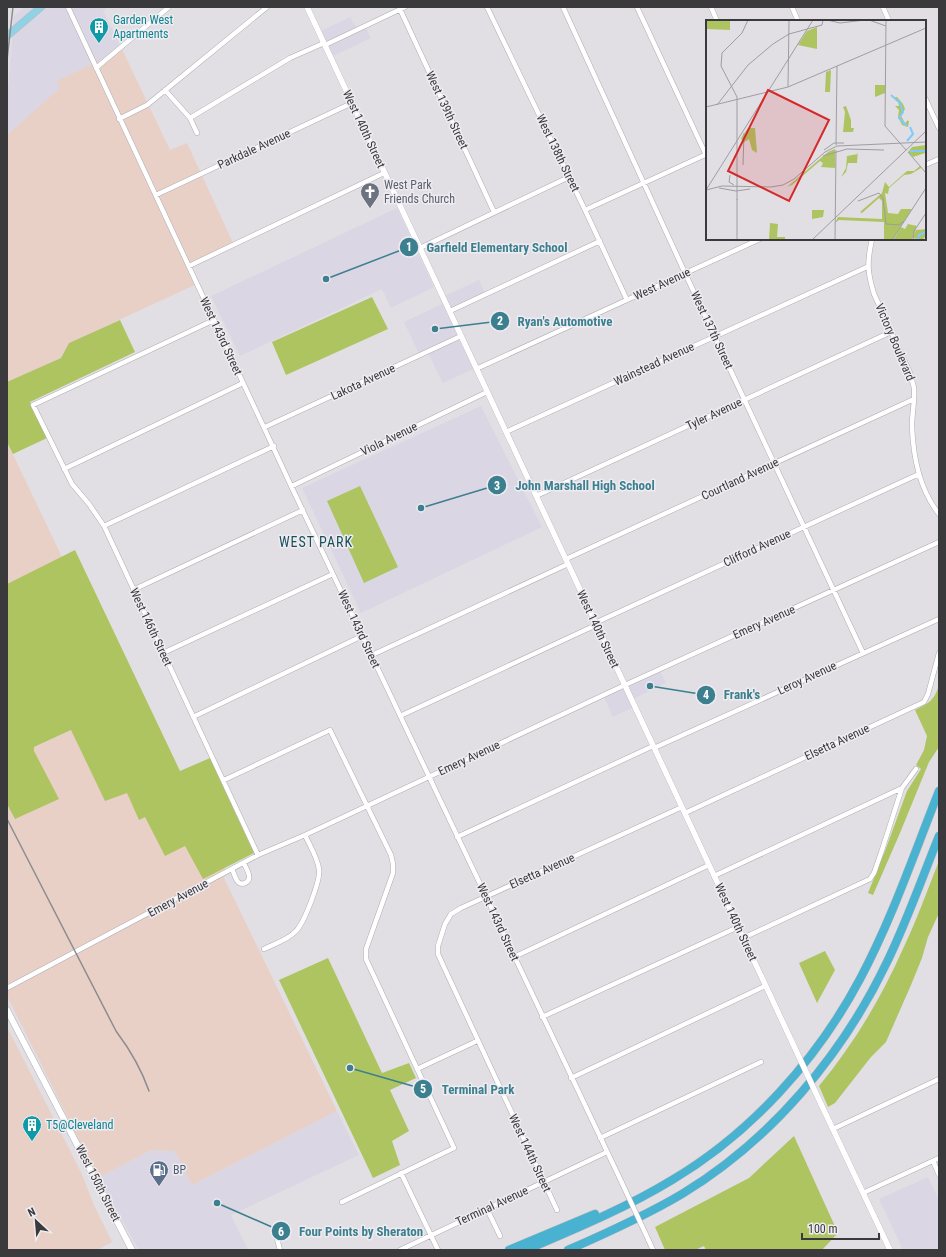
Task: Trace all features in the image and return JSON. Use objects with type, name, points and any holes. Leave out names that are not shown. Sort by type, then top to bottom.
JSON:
[{"type":"highway","points":[[526,1250],[637,1200],[673,1179],[741,1129],[773,1099],[829,1031],[851,996],[887,921],[939,791]]},
{"type":"highway","points":[[573,1250],[663,1204],[707,1177],[772,1124],[806,1087],[831,1057],[878,981],[903,927],[939,836]]},
{"type":"highway","points":[[508,1250],[584,1218],[637,1200]]},
{"type":"highway","points":[[568,1250],[591,1240]]},
{"type":"main road","points":[[7,36],[41,7]]},
{"type":"main road","name":"West 150th Street","points":[[7,1010],[132,1250]]},
{"type":"street","name":"West 143rd Street","points":[[68,7],[119,119],[274,446],[302,510],[653,1250]]},
{"type":"street","points":[[96,68],[170,7]]},
{"type":"street","points":[[119,119],[147,105],[267,7]]},
{"type":"street","name":"West 140th Street","points":[[307,7],[890,1250]]},
{"type":"street","name":"West 138th Street","points":[[487,7],[627,300]]},
{"type":"street","name":"West 137th Street","points":[[563,7],[685,273],[863,653]]},
{"type":"street","points":[[637,7],[706,154]]},
{"type":"street","points":[[711,7],[717,20]]},
{"type":"street","points":[[792,7],[798,20]]},
{"type":"street","points":[[883,7],[889,20]]},
{"type":"street","points":[[190,118],[290,58],[401,8]]},
{"type":"street","name":"West 139th Street","points":[[401,8],[494,212]]},
{"type":"street","points":[[165,90],[190,118],[197,133]]},
{"type":"street","points":[[926,100],[939,128]]},
{"type":"street","name":"Parkdale Avenue","points":[[156,195],[352,103]]},
{"type":"street","points":[[585,210],[706,156]]},
{"type":"street","points":[[926,165],[939,159]]},
{"type":"street","points":[[189,266],[384,173]]},
{"type":"street","points":[[420,248],[569,177]]},
{"type":"street","points":[[744,240],[747,245]]},
{"type":"street","name":"West Avenue","points":[[476,369],[758,240]]},
{"type":"street","name":"Victory Boulevard","points":[[872,240],[867,267],[874,294],[910,373],[914,387],[912,425],[913,445],[919,474],[927,494],[939,514]]},
{"type":"street","points":[[450,311],[600,241]]},
{"type":"street","name":"Wainstead Avenue","points":[[506,432],[867,267]]},
{"type":"street","name":"West 146th Street","points":[[214,320],[33,405],[72,484],[89,504],[104,526],[258,855]]},
{"type":"street","name":"Tyler Avenue","points":[[536,496],[891,332]]},
{"type":"street","name":"Lakota Avenue","points":[[265,427],[461,336]]},
{"type":"street","points":[[64,469],[243,383]]},
{"type":"street","name":"Viola Avenue","points":[[292,486],[487,392]]},
{"type":"street","name":"Courtland Avenue","points":[[372,655],[774,463],[914,399]]},
{"type":"street","points":[[104,526],[274,446]]},
{"type":"street","name":"Clifford Avenue","points":[[400,716],[919,474]]},
{"type":"street","points":[[133,590],[302,510]]},
{"type":"street","name":"Emery Avenue","points":[[7,988],[258,855],[305,835],[625,685],[939,542]]},
{"type":"street","points":[[163,653],[333,574]]},
{"type":"street","name":"Leroy Avenue","points":[[457,837],[653,747],[939,619]]},
{"type":"street","points":[[193,717],[362,636]]},
{"type":"street","name":"Elsetta Avenue","points":[[685,813],[924,702],[928,694],[939,653]]},
{"type":"street","points":[[224,780],[330,730],[391,855],[393,873],[366,949],[366,959],[454,1148],[342,1202]]},
{"type":"street","points":[[743,938],[870,879],[874,873],[902,788],[916,770]]},
{"type":"street","points":[[714,876],[902,788]]},
{"type":"street","name":"Elsetta Avenue","points":[[443,965],[438,954],[438,946],[445,924],[451,914],[486,896],[682,807]]},
{"type":"street","points":[[264,949],[296,932],[304,920],[318,880],[319,870],[317,860],[305,835]]},
{"type":"street","points":[[232,869],[237,881],[246,883],[249,880],[249,876],[244,863]]},
{"type":"street","points":[[514,957],[709,865]]},
{"type":"street","points":[[542,1017],[738,927]]},
{"type":"street","name":"West 144th Street","points":[[443,965],[477,1041],[558,1210]]},
{"type":"street","points":[[571,1078],[765,986]]},
{"type":"street","points":[[416,1069],[477,1041]]},
{"type":"street","points":[[600,1138],[761,1062]]},
{"type":"street","points":[[833,1129],[939,1079]]},
{"type":"street","name":"Terminal Avenue","points":[[400,1250],[607,1152]]},
{"type":"street","points":[[863,1193],[939,1158]]},
{"type":"street","points":[[933,1161],[939,1175]]},
{"type":"street","points":[[401,1173],[438,1250]]},
{"type":"street","points":[[487,1209],[500,1236]]},
{"type":"street","points":[[275,1231],[280,1250]]},
{"type":"shaded area","points":[[24,7],[108,7],[103,11],[120,45],[101,60],[58,81],[61,88],[7,135],[7,102],[14,16]]},
{"type":"shaded area","points":[[350,17],[356,28],[364,24],[371,38],[333,56],[321,31]]},
{"type":"shaded area","points":[[120,45],[170,150],[187,143],[233,243],[190,264],[199,283],[69,343],[61,358],[7,383],[7,135],[60,88],[57,81],[101,60]]},
{"type":"shaded area","points":[[397,208],[434,287],[391,308],[382,289],[240,356],[211,296]]},
{"type":"shaded area","points":[[479,280],[486,296],[452,312],[478,367],[443,383],[428,353],[420,356],[404,322],[442,304],[440,298]]},
{"type":"shaded area","points":[[481,406],[542,527],[361,613],[302,488]]},
{"type":"shaded area","points":[[7,442],[62,557],[7,584]]},
{"type":"shaded area","points":[[660,671],[666,683],[633,699],[636,706],[613,717],[604,697]]},
{"type":"shaded area","points":[[71,730],[180,771],[225,869],[224,878],[337,1111],[192,1185],[175,1151],[151,1150],[98,1178],[7,996],[7,760]]},
{"type":"shaded area","name":"T5@Cleveland","points":[[7,1027],[81,1172],[94,1205],[112,1242],[97,1250],[7,1250]]},
{"type":"shaded area","points":[[337,1111],[359,1155],[231,1215],[248,1250],[139,1250],[98,1178],[151,1150],[175,1151],[192,1185]]},
{"type":"shaded area","points":[[928,1177],[939,1200],[939,1250],[903,1250],[879,1199]]},
{"type":"green space","points":[[372,297],[388,329],[286,375],[272,342]]},
{"type":"green space","points":[[120,320],[135,352],[30,402],[47,438],[13,454],[7,442],[7,382],[61,358],[69,343]]},
{"type":"green space","points":[[360,486],[398,567],[364,583],[327,501]]},
{"type":"green space","points":[[75,550],[180,771],[210,758],[254,853],[203,879],[185,846],[165,856],[145,817],[139,820],[127,793],[105,801],[71,730],[34,747],[34,751],[59,799],[15,819],[7,804],[7,584]]},
{"type":"green space","points":[[939,685],[939,747],[929,762],[873,895],[868,893],[907,791],[921,769],[916,765],[924,750],[927,736],[915,710],[933,698]]},
{"type":"green space","points":[[939,861],[939,913],[928,937],[922,958],[911,985],[886,1042],[871,1057],[835,1103],[828,1107],[819,1086],[865,1022],[885,987],[912,929]]},
{"type":"green space","points":[[825,951],[835,970],[817,1003],[799,963]]},
{"type":"green space","points":[[328,958],[382,1073],[409,1063],[416,1078],[390,1090],[409,1131],[392,1141],[400,1165],[373,1178],[279,980]]},
{"type":"green space","points":[[794,1136],[838,1233],[822,1250],[706,1250],[704,1246],[695,1250],[665,1250],[655,1227],[749,1178]]},
{"type":"railway","points":[[7,60],[13,7]]},
{"type":"railway","points":[[7,819],[116,1031],[139,1067],[149,1091]]},
{"type":"place","name":"Garden West Apartments","points":[[99,44]]},
{"type":"place","name":"West Park Friends Church","points":[[370,209]]},
{"type":"place","name":"Garfield Elementary School","points":[[326,279]]},
{"type":"place","name":"Ryan's Automotive","points":[[435,329]]},
{"type":"place","name":"John Marshall High School","points":[[421,508]]},
{"type":"place","name":"Frank's","points":[[650,686]]},
{"type":"place","name":"Terminal Park","points":[[350,1068]]},
{"type":"place","name":"T5@Cleveland","points":[[32,1142]]},
{"type":"place","name":"BP","points":[[159,1187]]},
{"type":"place","name":"Four Points by Sheraton","points":[[217,1203]]},
{"type":"district","name":"WEST PARK","points":[[316,542]]}]
